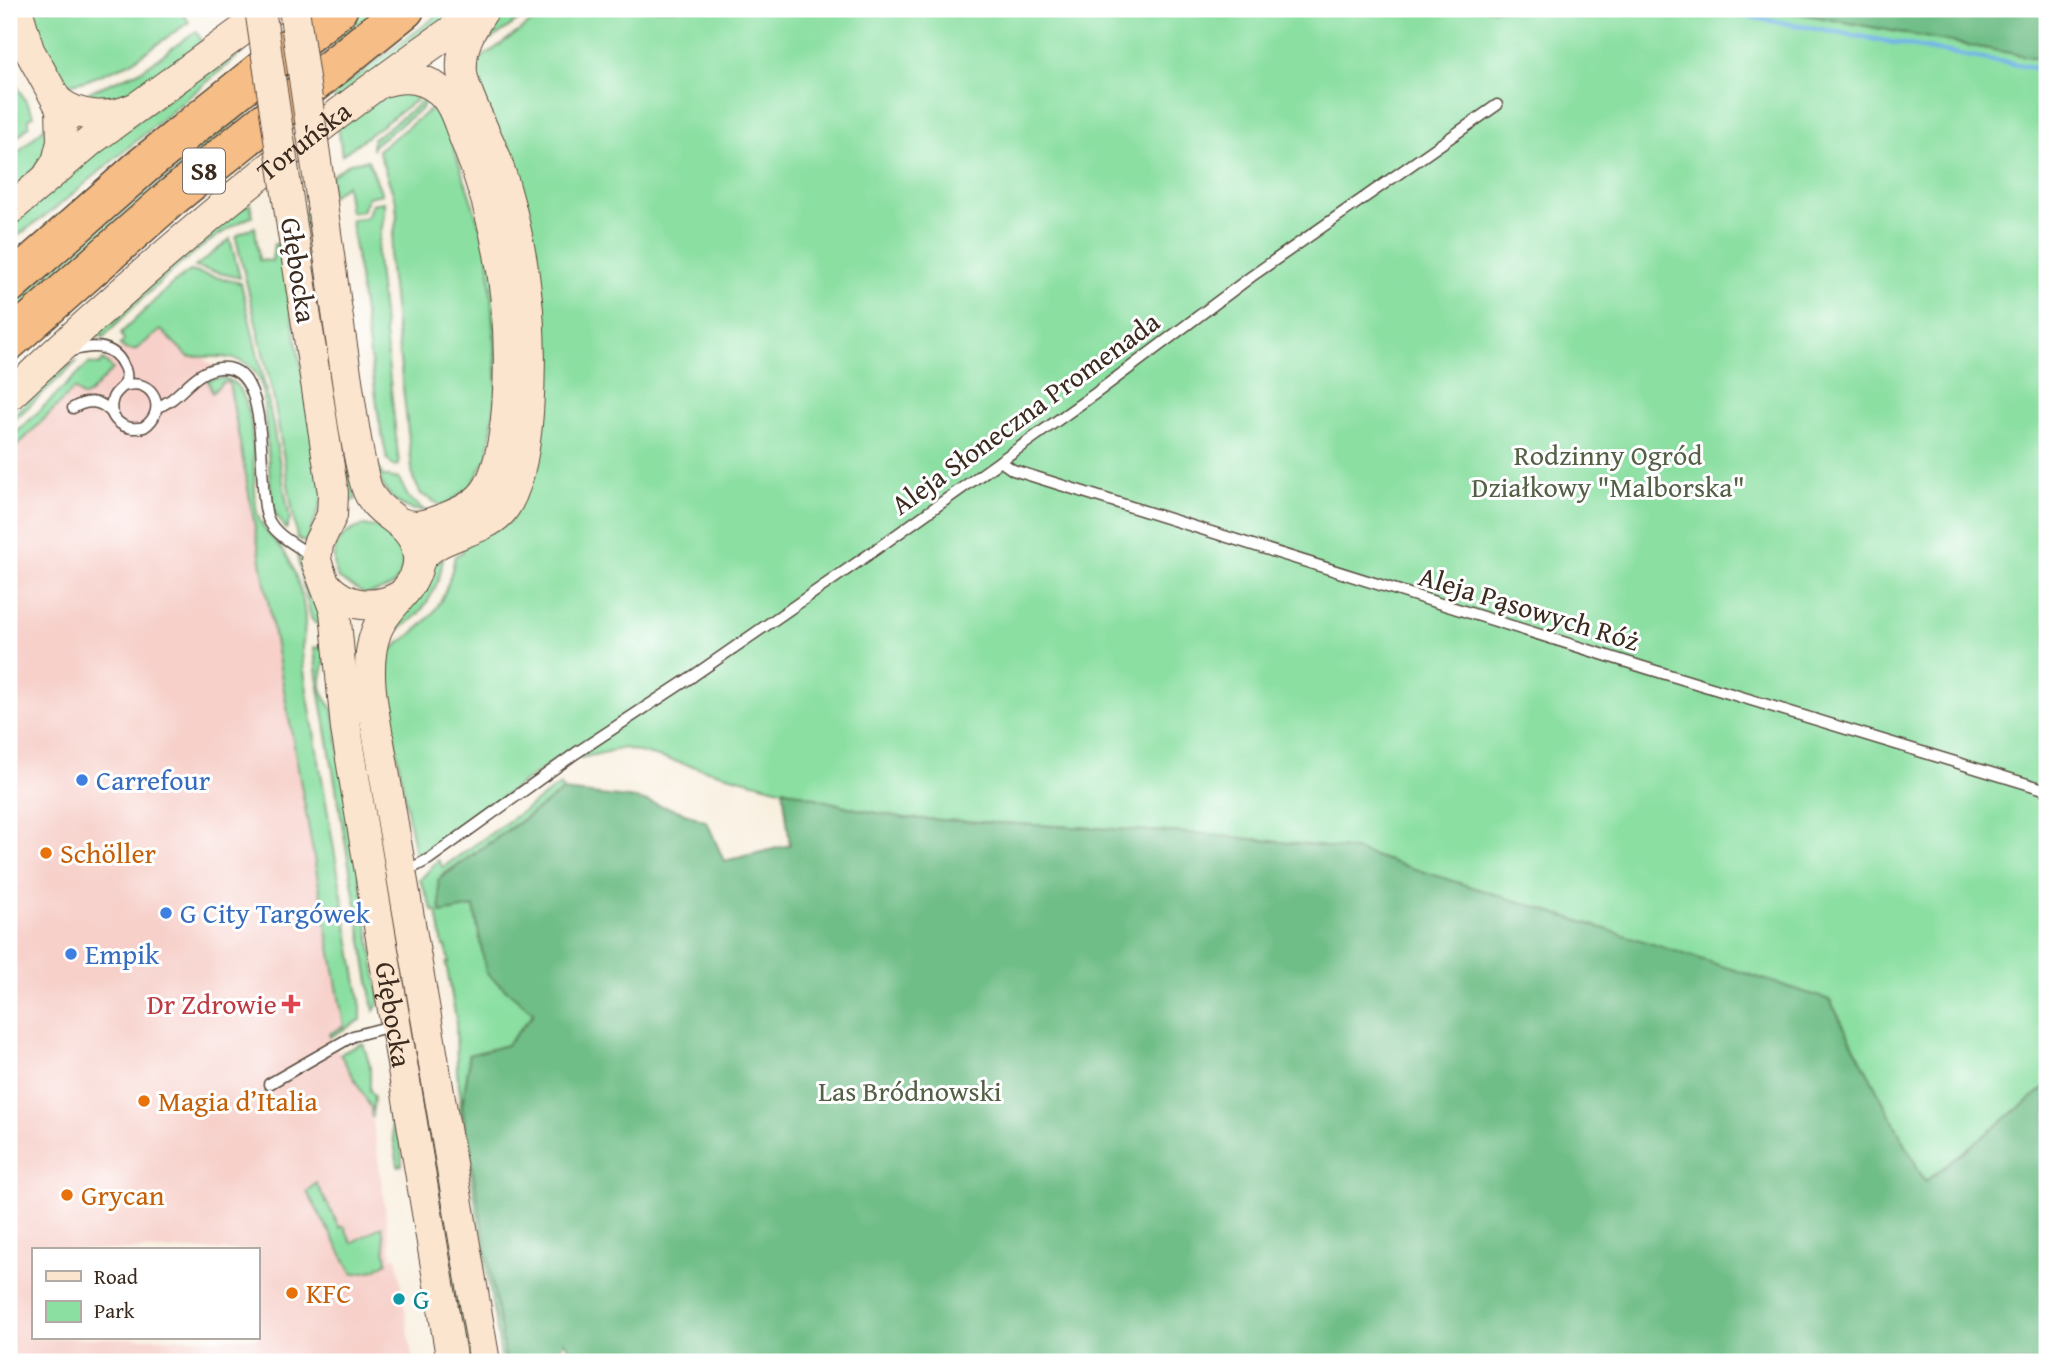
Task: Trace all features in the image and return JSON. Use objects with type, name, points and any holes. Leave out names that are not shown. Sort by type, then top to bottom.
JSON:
[{"type":"highway","name":"S8","points":[[9,284],[144,165],[338,9]]},
{"type":"highway","name":"Toruńska","points":[[9,341],[172,197],[405,9]]},
{"type":"street","points":[[18,9],[29,50],[59,102],[64,128],[57,162],[46,177]]},
{"type":"street","name":"Głębocka","points":[[260,9],[332,482],[333,509],[317,548],[322,577],[335,611],[346,729],[452,1362]]},
{"type":"street","points":[[9,210],[46,177],[135,107],[272,9]]},
{"type":"street","name":"Głębocka","points":[[294,9],[362,470],[372,500],[393,517],[415,543],[418,565],[413,581],[384,615],[377,628],[371,648],[370,666],[378,737],[485,1362]]},
{"type":"street","points":[[418,565],[420,558],[430,548],[481,526],[500,514],[516,484],[527,416],[530,341],[517,237],[501,173],[461,74],[463,48],[468,33],[484,9]]},
{"type":"street","name":"Toruńska","points":[[9,396],[83,326],[191,232],[376,84],[484,9]]},
{"type":"street","points":[[326,529],[350,513],[366,510],[418,526],[454,515],[475,502],[489,485],[499,460],[505,424],[509,377],[503,275],[480,177],[449,103],[439,90],[407,77],[376,84]]},
{"type":"street","points":[[59,102],[79,112],[102,116],[121,113],[135,107]]},
{"type":"street","points":[[322,577],[340,597],[360,604],[385,603],[400,596]]},
{"type":"lane","name":"Aleja Słoneczna Promenada","points":[[402,870],[429,859],[576,753],[693,676],[1096,393],[1241,284],[1497,106]]},
{"type":"lane","points":[[46,361],[78,349],[97,346],[107,349],[117,356],[124,366],[127,377],[124,386]]},
{"type":"lane","points":[[158,407],[167,403],[199,375],[212,369],[228,368],[246,380],[253,395],[259,425],[265,512],[279,534],[307,553],[322,577]]},
{"type":"lane","points":[[137,383],[150,389],[158,407],[149,424],[138,429],[125,428],[115,419],[112,401],[114,395],[124,386],[137,383]]},
{"type":"lane","points":[[73,408],[91,401],[103,405],[113,414]]},
{"type":"lane","name":"Aleja Pąsowych Róż","points":[[1000,461],[1013,470],[2047,790]]},
{"type":"lane","points":[[269,1084],[354,1036],[396,1025]]},
{"type":"shaded area","name":"G City Targówek","points":[[155,318],[231,381],[346,1027],[330,1037],[371,1108],[392,1258],[397,1257],[413,1362],[9,1362],[9,448]]},
{"type":"green space","points":[[30,9],[179,9],[189,22],[130,63],[71,84],[66,89],[44,54]]},
{"type":"green space","points":[[365,9],[377,9],[187,161],[9,317],[9,307],[107,219]]},
{"type":"green space","points":[[446,9],[462,9],[335,101],[333,94]]},
{"type":"green space","points":[[519,9],[534,9],[472,53],[485,30]]},
{"type":"green space","name":"Rodzinny Ogród Działkowy \"Malborska\"","points":[[550,9],[1775,9],[2047,60],[2047,1086],[1925,1182],[1830,1000],[1206,834],[905,818],[856,809],[624,748],[581,758],[572,748],[420,855],[415,855],[391,718],[387,653],[433,613],[446,589],[455,556],[463,552],[461,546],[510,522],[473,77],[478,74],[476,62]]},
{"type":"green space","points":[[1775,9],[2047,9],[2047,60]]},
{"type":"green space","points":[[196,31],[202,42],[175,65],[118,102],[79,100],[91,91],[142,70]]},
{"type":"green space","points":[[243,45],[244,51],[57,207],[12,240],[16,246],[9,252],[9,223],[61,176]]},
{"type":"green space","points":[[9,72],[34,116],[29,118],[29,126],[9,145]]},
{"type":"green space","points":[[424,89],[416,100],[342,155],[338,126],[376,97]]},
{"type":"green space","points":[[429,92],[422,108],[374,145],[372,150],[373,139],[419,104]]},
{"type":"green space","points":[[436,105],[441,110],[488,250],[497,389],[488,456],[471,486],[444,507],[421,494],[413,478],[389,260],[397,217],[396,202],[378,150]]},
{"type":"green space","points":[[48,124],[53,137],[39,164],[9,193],[9,161]]},
{"type":"green space","points":[[368,160],[382,194],[368,197],[362,211],[350,212],[346,185],[331,197],[331,176],[350,163]]},
{"type":"green space","points":[[384,202],[377,259],[399,465],[393,466],[387,459],[379,419],[351,220],[367,217],[372,204]]},
{"type":"green space","points":[[250,204],[253,216],[193,253],[103,337],[94,335],[219,223]]},
{"type":"green space","points":[[309,209],[356,499],[346,503],[304,213]]},
{"type":"green space","points":[[255,227],[259,260],[272,261],[274,244],[279,244],[324,495],[306,543],[297,538],[274,400],[236,238]]},
{"type":"green space","points":[[229,240],[240,278],[195,267]]},
{"type":"green space","points":[[190,271],[241,283],[269,404],[290,520],[286,529],[272,504],[263,391],[259,378],[252,369],[235,359],[189,357],[161,330],[135,350],[127,350],[120,345],[124,341],[121,333],[171,285]]},
{"type":"green space","points":[[103,360],[113,369],[87,396],[82,396],[74,389],[9,454],[9,440],[89,363],[99,365]]},
{"type":"green space","points":[[77,361],[9,425],[9,419],[42,387],[61,370]]},
{"type":"green space","points":[[218,378],[233,382],[243,394],[252,434],[257,512],[263,527],[288,557],[299,585],[304,608],[304,669],[361,1007],[361,1020],[330,1037],[329,1034],[344,1026],[229,382],[222,383],[212,393],[208,380]]},
{"type":"green space","points":[[375,461],[383,476],[399,479],[408,497],[425,511],[405,507],[390,496],[377,471]]},
{"type":"green space","points":[[363,526],[380,528],[391,536],[402,556],[401,572],[393,585],[366,595],[338,578],[334,560],[334,552],[341,539]]},
{"type":"green space","points":[[297,556],[303,563],[325,627],[311,618]]},
{"type":"green space","points":[[443,558],[438,581],[427,602],[411,620],[391,633],[431,564]]},
{"type":"green space","points":[[326,645],[321,684],[322,691],[333,709],[380,1001],[374,1011],[317,676],[314,648]]},
{"type":"green space","points":[[560,785],[563,791],[441,876],[474,907],[486,973],[534,1013],[507,1045],[468,1056],[462,1106],[506,1362],[502,1362],[459,1106],[461,1098],[457,1072],[456,1019],[446,963],[449,962],[446,946],[443,946],[437,911],[433,911],[420,880],[438,860],[443,867]]},
{"type":"green space","name":"Las Bródnowski","points":[[783,789],[856,809],[905,818],[1206,834],[1355,850],[1830,1000],[1925,1182],[2047,1086],[2047,1362],[564,1362],[571,1351],[564,1342],[552,1362],[506,1362],[462,1106],[468,1055],[507,1045],[534,1013],[486,973],[474,907],[441,913],[438,880],[563,791],[637,799],[707,822],[724,861],[790,845]]},
{"type":"green space","points":[[363,1043],[370,1066],[370,1091],[374,1097],[372,1118],[371,1108],[340,1054]]},
{"type":"green space","points":[[432,1103],[475,1362],[461,1362],[419,1105]]},
{"type":"green space","points":[[400,1108],[402,1165],[398,1166],[389,1112]]},
{"type":"green space","points":[[316,1183],[340,1228],[344,1226],[352,1243],[382,1226],[387,1262],[375,1270],[353,1274],[307,1192]]},
{"type":"waterway","points":[[1706,9],[2047,70]]},
{"type":"place","name":"Carrefour","points":[[82,780]]},
{"type":"place","name":"Schöller","points":[[46,853]]},
{"type":"place","name":"G City Targówek","points":[[166,913]]},
{"type":"place","name":"Empik","points":[[71,954]]},
{"type":"place","name":"Dr Zdrowie","points":[[291,1004]]},
{"type":"place","name":"Magia d’Italia","points":[[144,1101]]},
{"type":"place","name":"Grycan","points":[[67,1195]]},
{"type":"place","name":"KFC","points":[[292,1293]]},
{"type":"place","name":"G","points":[[399,1299]]}]
